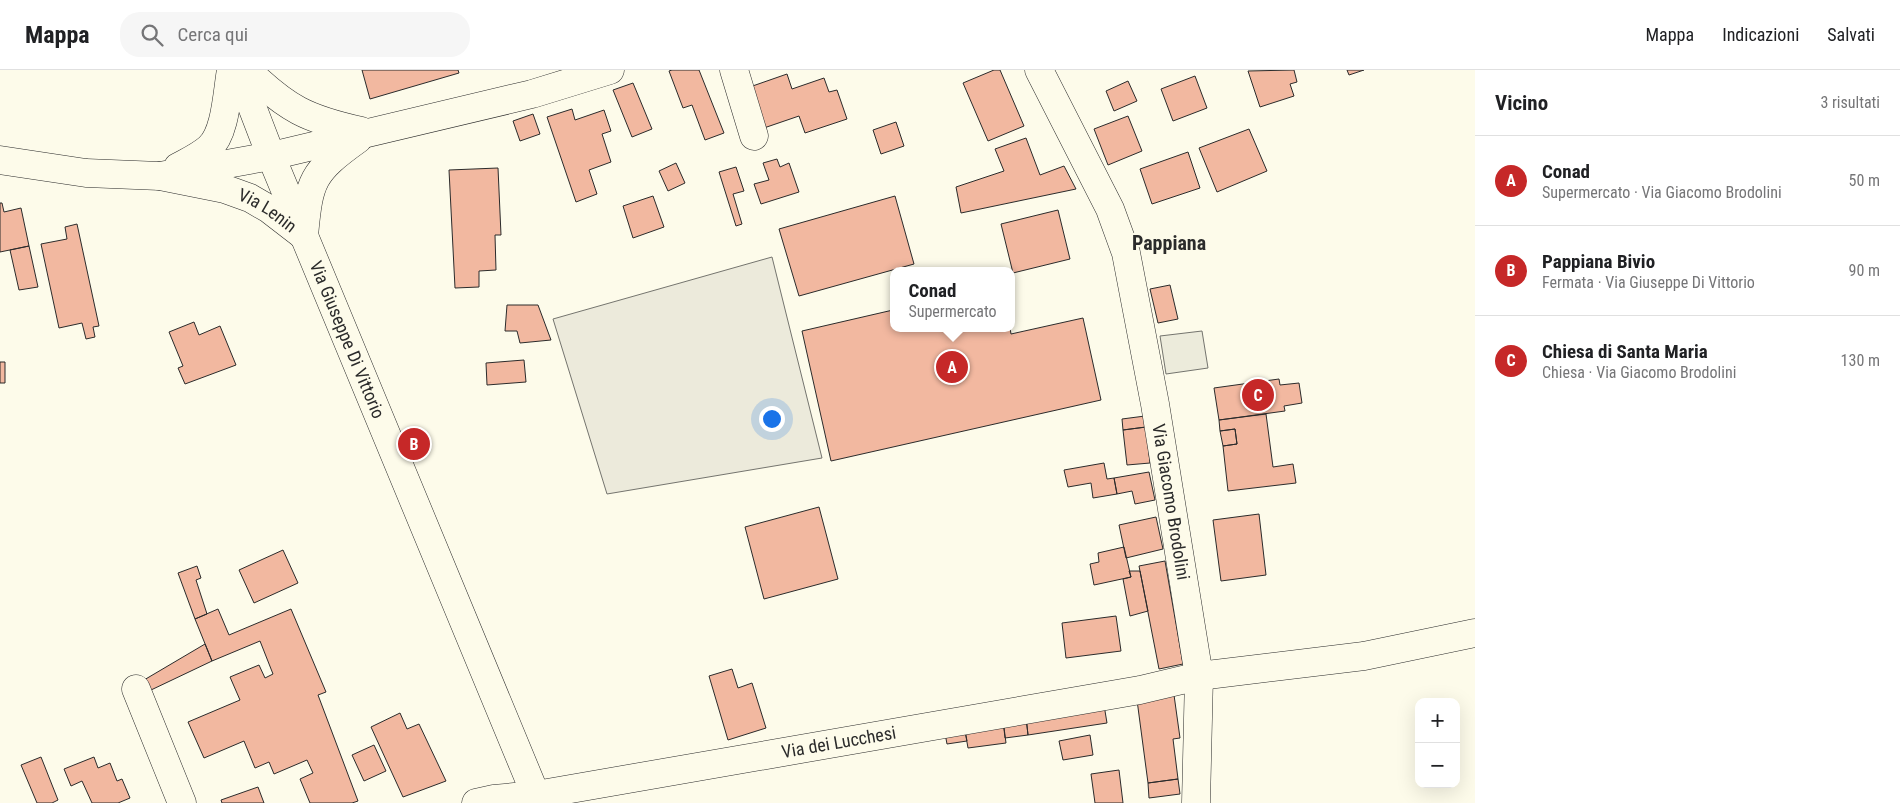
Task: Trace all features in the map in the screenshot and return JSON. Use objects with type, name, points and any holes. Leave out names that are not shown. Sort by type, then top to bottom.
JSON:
[{"type":"street","name":"Via Lenin","points":[[160,176],[196,158],[210,147],[219,133],[225,109],[230,70]]},
{"type":"street","name":"Via Giuseppe Di Vittorio","points":[[238,70],[271,156],[537,799]]},
{"type":"street","name":"Via Lenin","points":[[247,70],[271,93],[297,110],[329,124],[367,132]]},
{"type":"street","name":"Via Lenin","points":[[160,176],[271,156],[532,94],[610,70]]},
{"type":"street","points":[[734,70],[754,136]]},
{"type":"street","name":"Via Giacomo Brodolini","points":[[1039,70],[1110,209],[1126,253],[1155,404],[1199,676],[1196,803]]},
{"type":"street","name":"Via Lenin","points":[[304,236],[311,186],[321,169],[338,153],[367,132]]},
{"type":"street","name":"Via Lenin","points":[[0,160],[86,173],[160,176],[225,189],[250,198],[284,219],[304,236]]},
{"type":"street","points":[[1199,676],[1364,656],[1475,633]]},
{"type":"street","name":"Via dei Lucchesi","points":[[476,803],[494,799],[537,799],[1140,690],[1199,676]]},
{"type":"street","points":[[136,689],[182,803]]},
{"type":"shaded area","points":[[772,257],[822,458],[607,494],[553,319]]},
{"type":"shaded area","points":[[1202,331],[1208,368],[1166,374],[1160,336]]},
{"type":"building","points":[[362,70],[458,70],[459,73],[370,99]]},
{"type":"building","points":[[699,70],[724,133],[705,140],[692,105],[683,108],[669,71]]},
{"type":"building","points":[[994,70],[1000,70],[1024,126],[988,141],[963,83]]},
{"type":"building","points":[[1294,70],[1297,82],[1290,84],[1294,96],[1260,107],[1248,71]]},
{"type":"building","points":[[1347,70],[1364,70],[1349,75]]},
{"type":"building","points":[[787,74],[792,89],[824,78],[829,92],[837,90],[847,119],[805,133],[799,116],[758,130],[744,89]]},
{"type":"building","points":[[1195,76],[1207,108],[1173,121],[1161,89]]},
{"type":"building","points":[[1128,81],[1137,101],[1114,111],[1106,91]]},
{"type":"building","points":[[633,83],[652,129],[632,137],[613,90]]},
{"type":"building","points":[[572,109],[575,120],[604,110],[611,131],[602,134],[611,162],[589,170],[597,194],[576,202],[547,117]]},
{"type":"building","points":[[533,114],[540,134],[520,141],[513,121]]},
{"type":"building","points":[[1128,116],[1142,151],[1108,165],[1094,129]]},
{"type":"building","points":[[896,122],[904,146],[881,154],[873,130]]},
{"type":"building","points":[[1249,129],[1267,171],[1217,192],[1199,148]]},
{"type":"building","points":[[1026,138],[1040,175],[1064,166],[1076,189],[961,213],[956,187],[1004,171],[995,149]]},
{"type":"building","points":[[1188,152],[1200,188],[1152,204],[1140,169]]},
{"type":"building","points":[[777,159],[780,167],[789,163],[799,192],[761,204],[754,184],[769,180],[763,163]]},
{"type":"building","points":[[676,163],[685,183],[668,191],[659,171]]},
{"type":"building","points":[[736,167],[744,191],[733,194],[742,224],[736,226],[719,172]]},
{"type":"building","points":[[498,168],[501,235],[495,235],[496,270],[479,271],[479,287],[455,288],[449,170]]},
{"type":"building","points":[[653,196],[664,227],[633,238],[623,206]]},
{"type":"building","points":[[895,196],[914,264],[903,267],[890,267],[890,271],[799,296],[779,229]]},
{"type":"building","points":[[0,203],[2,203],[4,212],[21,208],[29,246],[0,252]]},
{"type":"building","points":[[1058,210],[1070,259],[1015,273],[1015,267],[1012,267],[1001,224]]},
{"type":"building","points":[[77,224],[99,326],[93,327],[95,337],[86,339],[82,323],[59,328],[41,244],[67,239],[65,227]]},
{"type":"building","points":[[29,246],[38,287],[19,290],[10,250]]},
{"type":"building","points":[[1170,285],[1178,319],[1158,323],[1150,289]]},
{"type":"building","points":[[507,305],[538,305],[551,340],[520,343],[517,331],[505,331]]},
{"type":"building","points":[[890,311],[890,332],[1011,332],[1011,334],[1083,318],[1101,400],[831,461],[802,331]]},
{"type":"building","points":[[194,322],[199,335],[220,326],[236,365],[185,384],[178,368],[183,366],[169,332]]},
{"type":"building","points":[[524,360],[526,382],[487,385],[486,363]]},
{"type":"building","points":[[0,362],[5,362],[5,383],[0,383]]},
{"type":"building","points":[[1279,379],[1280,385],[1299,383],[1302,403],[1284,406],[1285,411],[1219,420],[1214,388]]},
{"type":"building","points":[[1266,414],[1273,467],[1293,464],[1296,483],[1228,491],[1223,446],[1237,444],[1235,429],[1220,431],[1219,420]]},
{"type":"building","points":[[1145,416],[1146,427],[1123,430],[1122,419]]},
{"type":"building","points":[[1146,427],[1150,463],[1127,465],[1123,430]]},
{"type":"building","points":[[1235,429],[1237,444],[1223,446],[1220,431]]},
{"type":"building","points":[[1104,463],[1107,479],[1114,478],[1117,494],[1093,498],[1091,483],[1068,487],[1064,470]]},
{"type":"building","points":[[1149,472],[1155,500],[1135,504],[1132,491],[1117,494],[1114,478]]},
{"type":"building","points":[[819,507],[838,579],[764,599],[745,527]]},
{"type":"building","points":[[1259,514],[1266,575],[1221,581],[1213,520]]},
{"type":"building","points":[[1156,517],[1163,549],[1126,558],[1119,525]]},
{"type":"building","points":[[1124,547],[1131,577],[1094,585],[1090,564],[1099,562],[1098,553]]},
{"type":"building","points":[[283,550],[298,583],[254,603],[239,570]]},
{"type":"building","points":[[1165,561],[1183,664],[1159,669],[1139,566]]},
{"type":"building","points":[[197,566],[201,578],[196,580],[207,614],[195,619],[178,573]]},
{"type":"building","points":[[1129,571],[1140,571],[1148,611],[1130,616],[1123,579],[1131,577]]},
{"type":"building","points":[[218,609],[229,635],[291,609],[326,692],[318,695],[358,801],[352,803],[310,803],[300,779],[313,773],[307,760],[274,774],[269,762],[255,768],[244,741],[204,758],[188,722],[240,700],[230,677],[259,665],[265,678],[273,674],[260,641],[212,661],[195,619]]},
{"type":"building","points":[[1116,616],[1121,651],[1066,658],[1062,623]]},
{"type":"building","points":[[205,644],[212,661],[151,690],[144,680]]},
{"type":"building","points":[[732,669],[738,688],[752,683],[766,728],[728,740],[709,676]]},
{"type":"building","points":[[1174,695],[1180,738],[1173,739],[1178,779],[1148,783],[1137,700]]},
{"type":"building","points":[[1104,705],[1107,723],[1028,735],[1026,717]]},
{"type":"building","points":[[400,713],[407,729],[419,724],[446,781],[403,797],[371,727]]},
{"type":"building","points":[[1026,717],[1028,735],[1005,738],[1003,720]]},
{"type":"building","points":[[1003,720],[1006,743],[968,748],[964,725]]},
{"type":"building","points":[[964,725],[967,741],[947,744],[944,728]]},
{"type":"building","points":[[1090,735],[1093,755],[1063,760],[1059,741]]},
{"type":"building","points":[[374,745],[386,771],[364,781],[352,755]]},
{"type":"building","points":[[41,757],[58,800],[52,803],[37,803],[21,765]]},
{"type":"building","points":[[94,757],[98,768],[110,763],[117,781],[122,779],[130,798],[118,803],[92,803],[82,781],[71,786],[64,769]]},
{"type":"building","points":[[1119,770],[1123,803],[1095,803],[1091,774]]},
{"type":"building","points":[[1178,779],[1180,794],[1149,798],[1148,783]]},
{"type":"building","points":[[258,787],[264,803],[222,803],[221,800]]},
{"type":"place","name":"Conad","points":[[952,367]]},
{"type":"place","name":"Chiesa di Santa Maria","points":[[1258,395]]},
{"type":"place","name":"Pappiana Bivio","points":[[414,444]]},
{"type":"district","name":"Pappiana","points":[[1169,243]]}]
